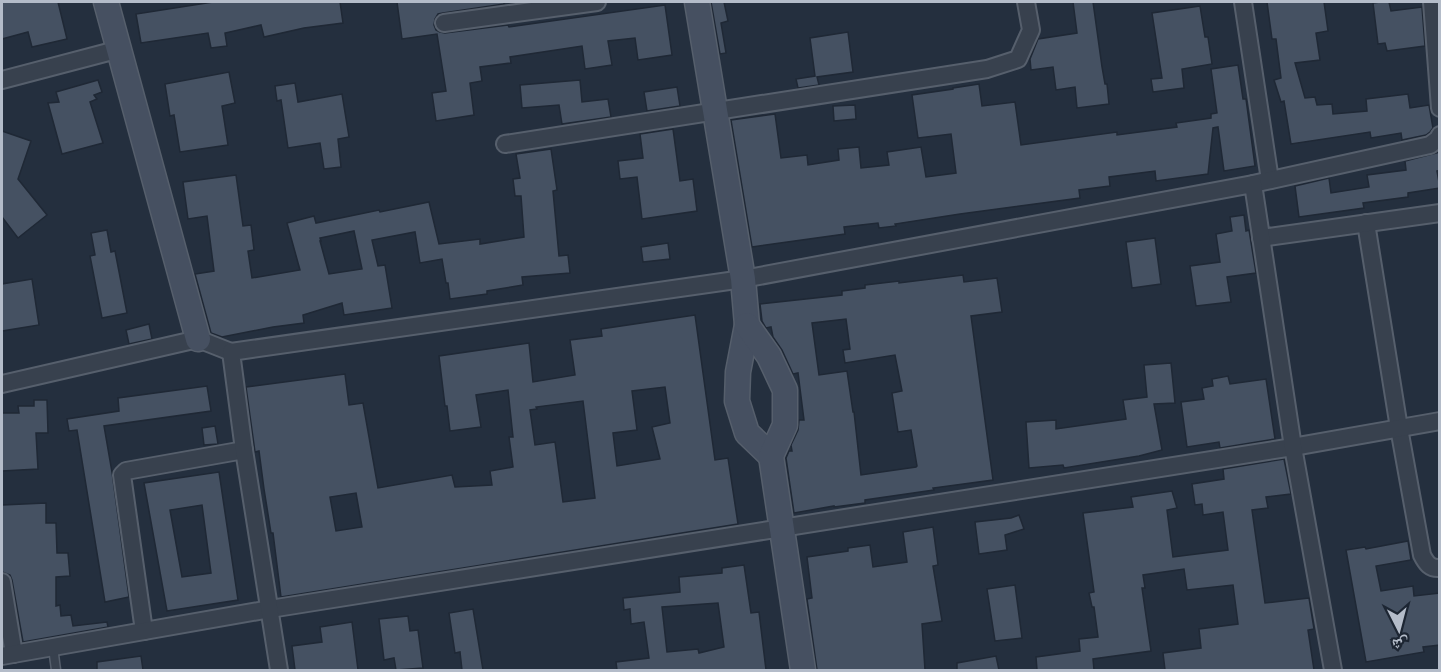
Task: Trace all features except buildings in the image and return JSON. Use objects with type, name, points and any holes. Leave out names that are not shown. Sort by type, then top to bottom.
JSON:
[{"type":"street","points":[[106,2],[198,339]]},
{"type":"street","points":[[444,23],[597,2]]},
{"type":"street","points":[[698,2],[743,279],[747,325],[738,372],[736,401],[747,434],[771,456]]},
{"type":"street","points":[[505,144],[987,69],[1018,58],[1031,30],[1026,2]]},
{"type":"street","points":[[1243,2],[1270,180]]},
{"type":"street","points":[[1432,2],[1440,108]]},
{"type":"street","points":[[2,80],[120,49]]},
{"type":"street","points":[[2,384],[198,339],[231,352],[743,279],[1253,184],[1430,145],[1440,135]]},
{"type":"street","points":[[1253,184],[1293,447],[1333,670]]},
{"type":"street","points":[[1261,238],[1440,213]]},
{"type":"street","points":[[1366,223],[1422,555],[1427,565],[1440,568]]},
{"type":"street","points":[[747,325],[769,356],[785,390],[785,425],[771,456],[803,670]]},
{"type":"street","points":[[231,352],[279,670]]},
{"type":"street","points":[[2,582],[8,655],[270,609],[1293,447],[1440,421]]},
{"type":"street","points":[[144,631],[122,476],[124,472],[244,450]]},
{"type":"lane","points":[[53,647],[56,670]]}]
